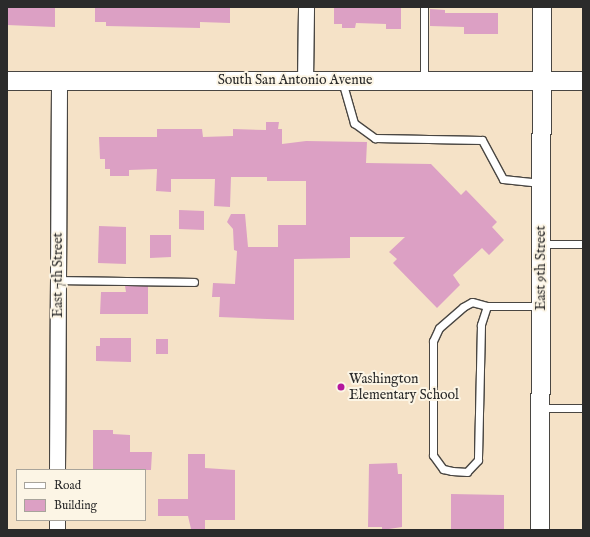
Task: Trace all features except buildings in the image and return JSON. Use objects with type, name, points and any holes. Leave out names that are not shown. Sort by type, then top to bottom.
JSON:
[{"type":"street","points":[[305,80],[306,7]]},
{"type":"street","name":"East 9th Street","points":[[540,530],[540,183],[542,7]]},
{"type":"street","name":"East 7th Street","points":[[57,469],[58,80]]},
{"type":"street","name":"South San Antonio Avenue","points":[[7,81],[583,81]]},
{"type":"lane","points":[[424,7],[424,80]]},
{"type":"lane","points":[[342,80],[354,123],[375,138],[482,140],[503,179],[540,183]]},
{"type":"lane","points":[[540,244],[583,244]]},
{"type":"lane","points":[[58,280],[194,282]]},
{"type":"lane","points":[[487,306],[481,325],[478,460],[467,472],[442,469],[433,455],[433,341],[440,328],[463,306],[472,302],[487,306],[541,306]]},
{"type":"lane","points":[[540,408],[583,408]]},
{"type":"place","name":"Washington Elementary School","points":[[341,387]]}]
